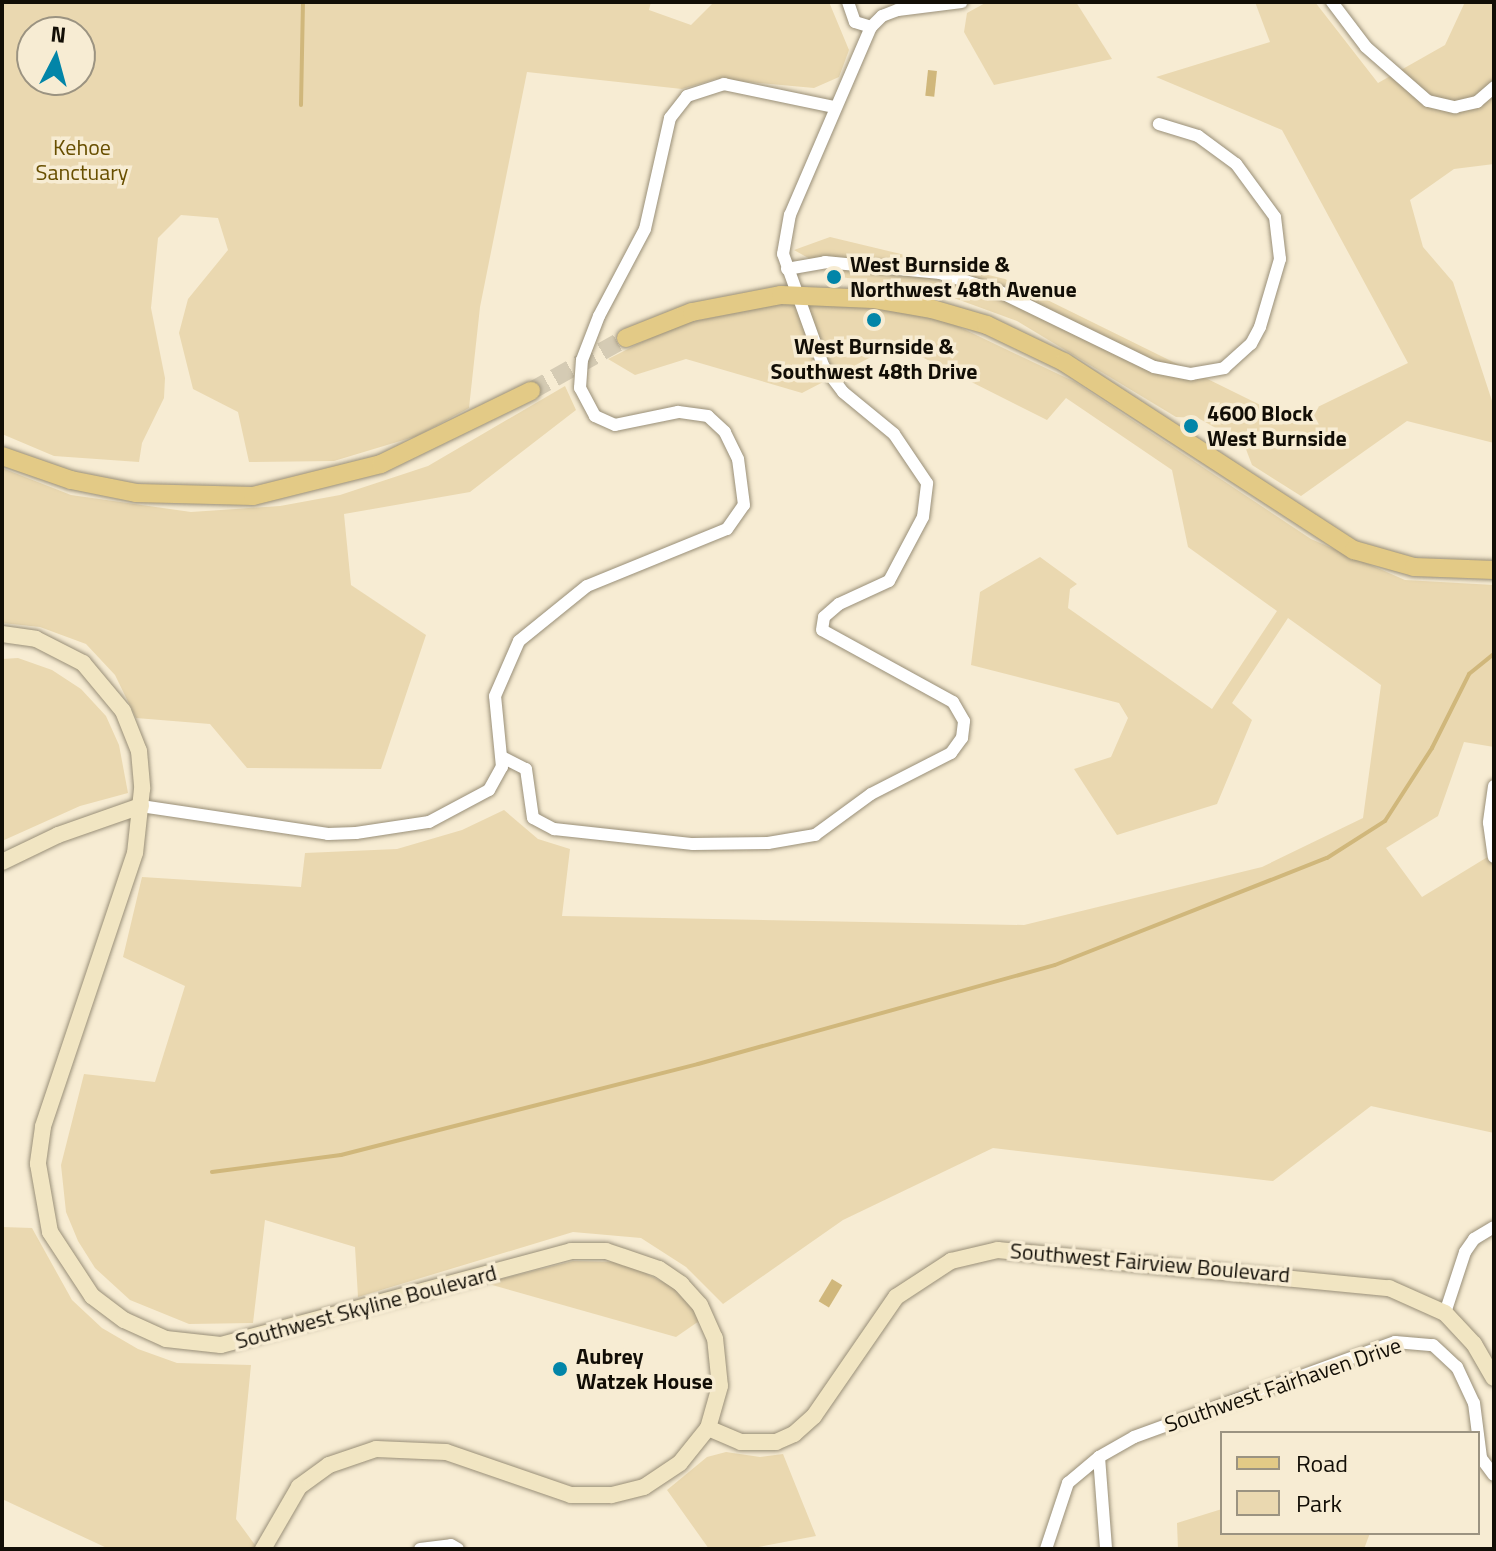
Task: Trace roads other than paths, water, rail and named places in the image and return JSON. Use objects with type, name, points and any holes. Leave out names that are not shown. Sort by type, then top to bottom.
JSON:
[{"type":"main road","points":[[626,338],[703,309],[796,294],[900,302],[987,325],[1064,362],[1336,541],[1414,567],[1494,570]]},
{"type":"main road","points":[[2,456],[71,480],[136,493],[253,496],[381,464],[531,391]]},
{"type":"main road","name":"Southwest Skyline Boulevard","points":[[2,634],[59,649],[104,683],[136,741],[141,806],[135,853],[43,1127],[38,1164],[50,1232],[92,1296],[124,1320],[166,1339],[221,1345],[571,1251],[618,1253],[669,1275],[705,1314],[720,1368],[708,1428],[680,1463],[654,1482],[597,1496],[550,1490],[434,1449],[398,1446],[362,1452],[329,1465],[299,1487],[263,1549]]},
{"type":"main road","points":[[2,862],[58,835],[141,806]]},
{"type":"main road","name":"Southwest Fairview Boulevard","points":[[708,1428],[741,1442],[776,1442],[794,1434],[814,1416],[896,1297],[934,1269],[983,1252],[1070,1253],[1358,1283],[1406,1292],[1445,1313],[1474,1344],[1494,1378]]},
{"type":"street","points":[[848,2],[855,22],[871,27]]},
{"type":"street","points":[[502,757],[526,769],[533,818],[554,829],[693,844],[768,843],[815,835],[871,794],[951,753],[962,738],[964,721],[953,702],[822,630],[824,617],[839,604],[889,581],[923,517],[927,483],[894,434],[843,392],[823,365],[783,254],[790,215],[871,27],[882,16],[898,10],[962,2]]},
{"type":"street","points":[[1332,2],[1366,47],[1428,101],[1455,107],[1477,102],[1494,87]]},
{"type":"street","points":[[141,806],[328,834],[379,831],[429,822],[481,797],[500,774],[502,757],[495,696],[519,641],[587,586],[727,529],[744,505],[738,459],[718,423],[689,412],[629,426],[608,423],[583,398],[582,360],[606,302],[640,245],[677,105],[698,90],[724,84],[834,107]]},
{"type":"street","points":[[787,269],[825,262],[940,273],[1021,301],[1154,367],[1191,374],[1224,368],[1244,352],[1260,327],[1280,259],[1275,217],[1236,164],[1198,136],[1159,124]]},
{"type":"street","points":[[1494,786],[1489,823],[1494,857]]},
{"type":"street","points":[[1445,1313],[1465,1252],[1474,1239],[1494,1227]]},
{"type":"street","name":"Southwest Fairhaven Drive","points":[[1046,1549],[1068,1483],[1099,1457],[1134,1437],[1395,1342],[1421,1341],[1449,1360],[1466,1383],[1480,1431]]},
{"type":"street","name":"Southwest Fairhaven Drive","points":[[1480,1432],[1481,1458],[1494,1475]]},
{"type":"street","points":[[1099,1457],[1106,1549]]},
{"type":"street","points":[[420,1549],[451,1545],[458,1549]]},
{"type":"waterway","points":[[301,105],[303,2]]},
{"type":"waterway","points":[[212,1172],[341,1155],[698,1064],[1055,965],[1327,858],[1385,821],[1432,748],[1469,674],[1494,654]]},
{"type":"tunnel","points":[[531,391],[626,338]]},
{"type":"place","name":"West Burnside & Northwest 48th Avenue","points":[[834,277]]},
{"type":"place","name":"West Burnside & Southwest 48th Drive","points":[[874,320]]},
{"type":"place","name":"4600 Block West Burnside","points":[[1191,426]]},
{"type":"place","name":"Aubrey Watzek House","points":[[560,1369]]},
{"type":"park label","name":"Kehoe Sanctuary","points":[[82,160]]}]
